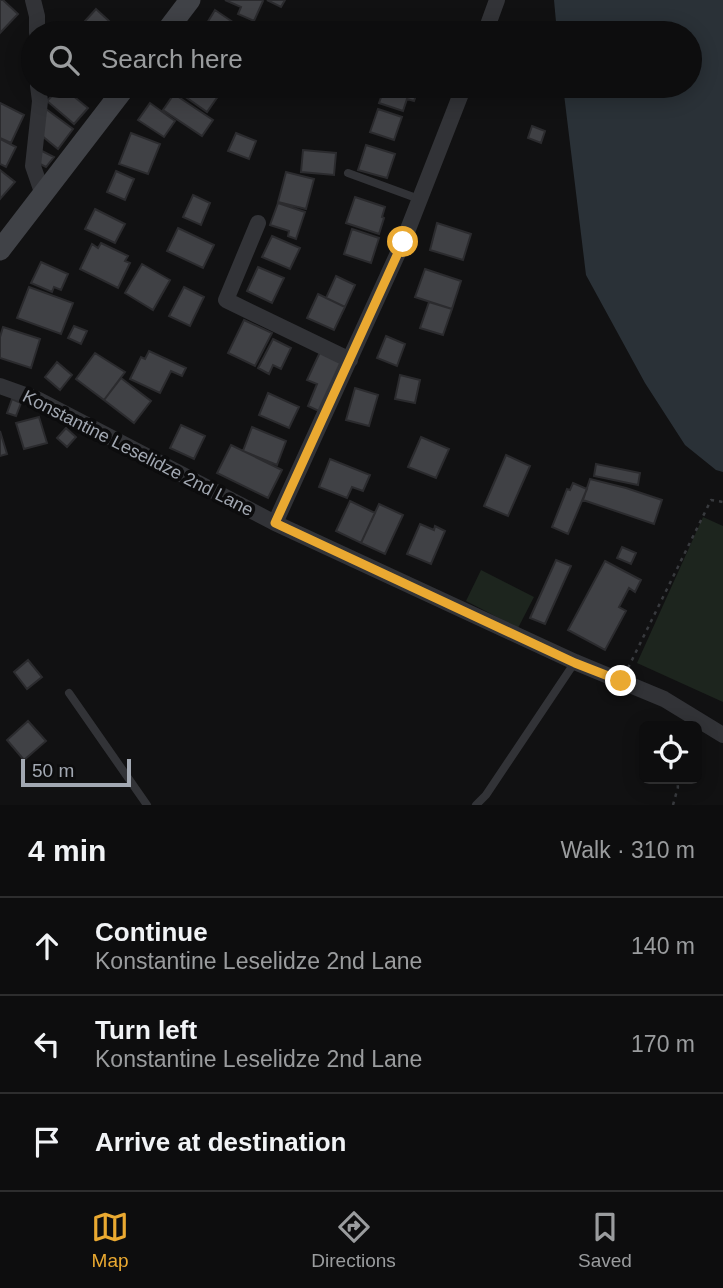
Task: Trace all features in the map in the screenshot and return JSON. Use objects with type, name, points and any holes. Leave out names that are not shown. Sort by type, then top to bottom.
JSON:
[{"type":"main road","points":[[174,21],[190,0]]},
{"type":"main road","points":[[0,250],[117,98]]},
{"type":"street","points":[[33,0],[37,21]]},
{"type":"street","points":[[489,21],[497,0]]},
{"type":"street","points":[[40,98],[33,166],[43,195]]},
{"type":"street","name":"Konstantine Leselidze 2nd Lane","points":[[275,523],[403,242],[459,98]]},
{"type":"street","points":[[258,223],[226,300],[350,360]]},
{"type":"street","name":"Konstantine Leselidze 2nd Lane","points":[[0,386],[39,400],[275,523],[575,663],[664,699],[723,735]]},
{"type":"lane","points":[[348,173],[419,199]]},
{"type":"lane","points":[[476,805],[485,796],[575,663]]},
{"type":"lane","points":[[69,693],[147,805]]},
{"type":"path","points":[[621,681],[711,500],[723,502]]},
{"type":"path","points":[[673,805],[677,784]]},
{"type":"shaded area","points":[[554,0],[723,0],[723,472],[716,470],[685,445],[645,383],[586,275],[564,98],[702,98],[702,21],[556,21]]},
{"type":"shaded area","points":[[703,517],[723,526],[723,702],[637,663]]},
{"type":"shaded area","points":[[481,570],[534,597],[518,628],[466,601]]},
{"type":"building","points":[[0,0],[18,14],[0,33]]},
{"type":"building","points":[[225,0],[263,1],[254,21],[238,14],[241,7]]},
{"type":"building","points":[[267,0],[285,0],[281,7]]},
{"type":"building","points":[[96,9],[109,21],[85,21]]},
{"type":"building","points":[[215,10],[231,21],[208,21]]},
{"type":"building","points":[[50,98],[76,98],[88,108],[74,124],[47,101]]},
{"type":"building","points":[[171,98],[180,98],[213,120],[202,136],[163,110]]},
{"type":"building","points":[[187,98],[217,98],[207,112]]},
{"type":"building","points":[[381,98],[415,98],[414,101],[407,99],[403,111],[379,103]]},
{"type":"building","points":[[0,103],[24,115],[11,143],[0,138]]},
{"type":"building","points":[[150,103],[175,121],[164,137],[138,120]]},
{"type":"building","points":[[46,109],[73,129],[58,149],[41,135]]},
{"type":"building","points":[[378,109],[402,117],[394,140],[370,132]]},
{"type":"building","points":[[532,126],[545,131],[541,143],[528,138]]},
{"type":"building","points":[[131,133],[160,144],[148,174],[119,164]]},
{"type":"building","points":[[236,133],[256,141],[249,159],[228,151]]},
{"type":"building","points":[[0,139],[16,147],[6,167],[0,164]]},
{"type":"building","points":[[366,145],[395,154],[387,178],[358,170]]},
{"type":"building","points":[[40,150],[54,157],[46,167],[38,163]]},
{"type":"building","points":[[303,150],[336,153],[334,175],[301,172]]},
{"type":"building","points":[[0,170],[15,182],[0,199]]},
{"type":"building","points":[[116,171],[134,179],[125,200],[107,192]]},
{"type":"building","points":[[286,172],[314,179],[306,209],[278,202]]},
{"type":"building","points":[[193,195],[210,203],[201,225],[183,217]]},
{"type":"building","points":[[355,197],[385,207],[379,234],[346,223]]},
{"type":"building","points":[[278,203],[305,212],[296,239],[288,236],[289,231],[270,225]]},
{"type":"building","points":[[95,209],[125,224],[115,243],[85,229]]},
{"type":"building","points":[[437,223],[471,234],[463,260],[430,250]]},
{"type":"building","points":[[178,228],[214,245],[203,268],[167,251]]},
{"type":"building","points":[[352,229],[379,238],[371,263],[344,254]]},
{"type":"building","points":[[272,236],[300,248],[290,269],[262,257]]},
{"type":"building","points":[[101,243],[128,256],[125,261],[130,263],[118,288],[80,269],[92,244],[98,248]]},
{"type":"building","points":[[41,262],[68,274],[61,290],[54,287],[52,292],[31,283]]},
{"type":"building","points":[[142,264],[170,280],[153,310],[125,293]]},
{"type":"building","points":[[258,267],[284,278],[272,303],[247,291]]},
{"type":"building","points":[[425,269],[461,281],[452,309],[415,297]]},
{"type":"building","points":[[336,276],[355,285],[345,307],[326,298]]},
{"type":"building","points":[[29,287],[73,303],[61,334],[17,318]]},
{"type":"building","points":[[184,287],[204,297],[190,326],[169,316]]},
{"type":"building","points":[[318,294],[345,307],[334,330],[307,318]]},
{"type":"building","points":[[429,302],[452,309],[443,335],[420,328]]},
{"type":"building","points":[[244,320],[272,333],[255,366],[228,353]]},
{"type":"building","points":[[74,326],[87,331],[81,344],[68,338]]},
{"type":"building","points":[[3,327],[40,339],[31,368],[0,358]]},
{"type":"building","points":[[386,336],[405,344],[397,366],[377,358]]},
{"type":"building","points":[[273,339],[291,348],[281,369],[273,365],[269,374],[258,368]]},
{"type":"building","points":[[149,351],[186,368],[182,376],[171,371],[160,393],[130,379],[141,357],[145,359]]},
{"type":"building","points":[[320,352],[346,363],[323,413],[308,406],[317,384],[307,380]]},
{"type":"building","points":[[95,353],[125,372],[104,400],[76,379]]},
{"type":"building","points":[[57,362],[72,375],[60,390],[45,377]]},
{"type":"building","points":[[400,375],[420,380],[415,403],[395,399]]},
{"type":"building","points":[[121,378],[151,401],[134,423],[104,400]]},
{"type":"building","points":[[355,388],[378,395],[369,426],[346,420]]},
{"type":"building","points":[[268,393],[299,407],[289,428],[259,415]]},
{"type":"building","points":[[12,399],[21,403],[16,416],[7,413]]},
{"type":"building","points":[[39,417],[47,443],[24,449],[16,423]]},
{"type":"building","points":[[181,425],[205,436],[194,459],[170,448]]},
{"type":"building","points":[[252,427],[286,441],[277,465],[243,451]]},
{"type":"building","points":[[66,428],[76,437],[67,447],[57,438]]},
{"type":"building","points":[[0,431],[7,454],[0,456]]},
{"type":"building","points":[[421,437],[449,449],[436,478],[408,467]]},
{"type":"building","points":[[231,445],[282,470],[268,498],[217,473]]},
{"type":"building","points":[[506,455],[530,466],[508,516],[484,506]]},
{"type":"building","points":[[330,459],[370,475],[363,491],[352,487],[347,498],[319,487]]},
{"type":"building","points":[[596,464],[640,473],[638,485],[594,476]]},
{"type":"building","points":[[590,479],[662,500],[654,524],[583,500]]},
{"type":"building","points":[[573,483],[587,489],[568,534],[552,527],[567,489],[570,490]]},
{"type":"building","points":[[350,501],[375,513],[361,543],[336,531]]},
{"type":"building","points":[[379,504],[403,515],[385,554],[361,543]]},
{"type":"building","points":[[420,524],[434,530],[435,526],[445,531],[431,564],[407,554]]},
{"type":"building","points":[[622,547],[636,553],[631,564],[617,558]]},
{"type":"building","points":[[556,560],[571,566],[545,624],[530,618]]},
{"type":"building","points":[[605,561],[641,580],[635,592],[629,588],[619,607],[626,611],[605,650],[568,630]]},
{"type":"building","points":[[28,660],[42,677],[27,689],[14,672]]},
{"type":"building","points":[[28,721],[46,741],[24,760],[7,740]]},
{"type":"route","points":[[403,242],[275,523],[575,663],[621,681]]}]
